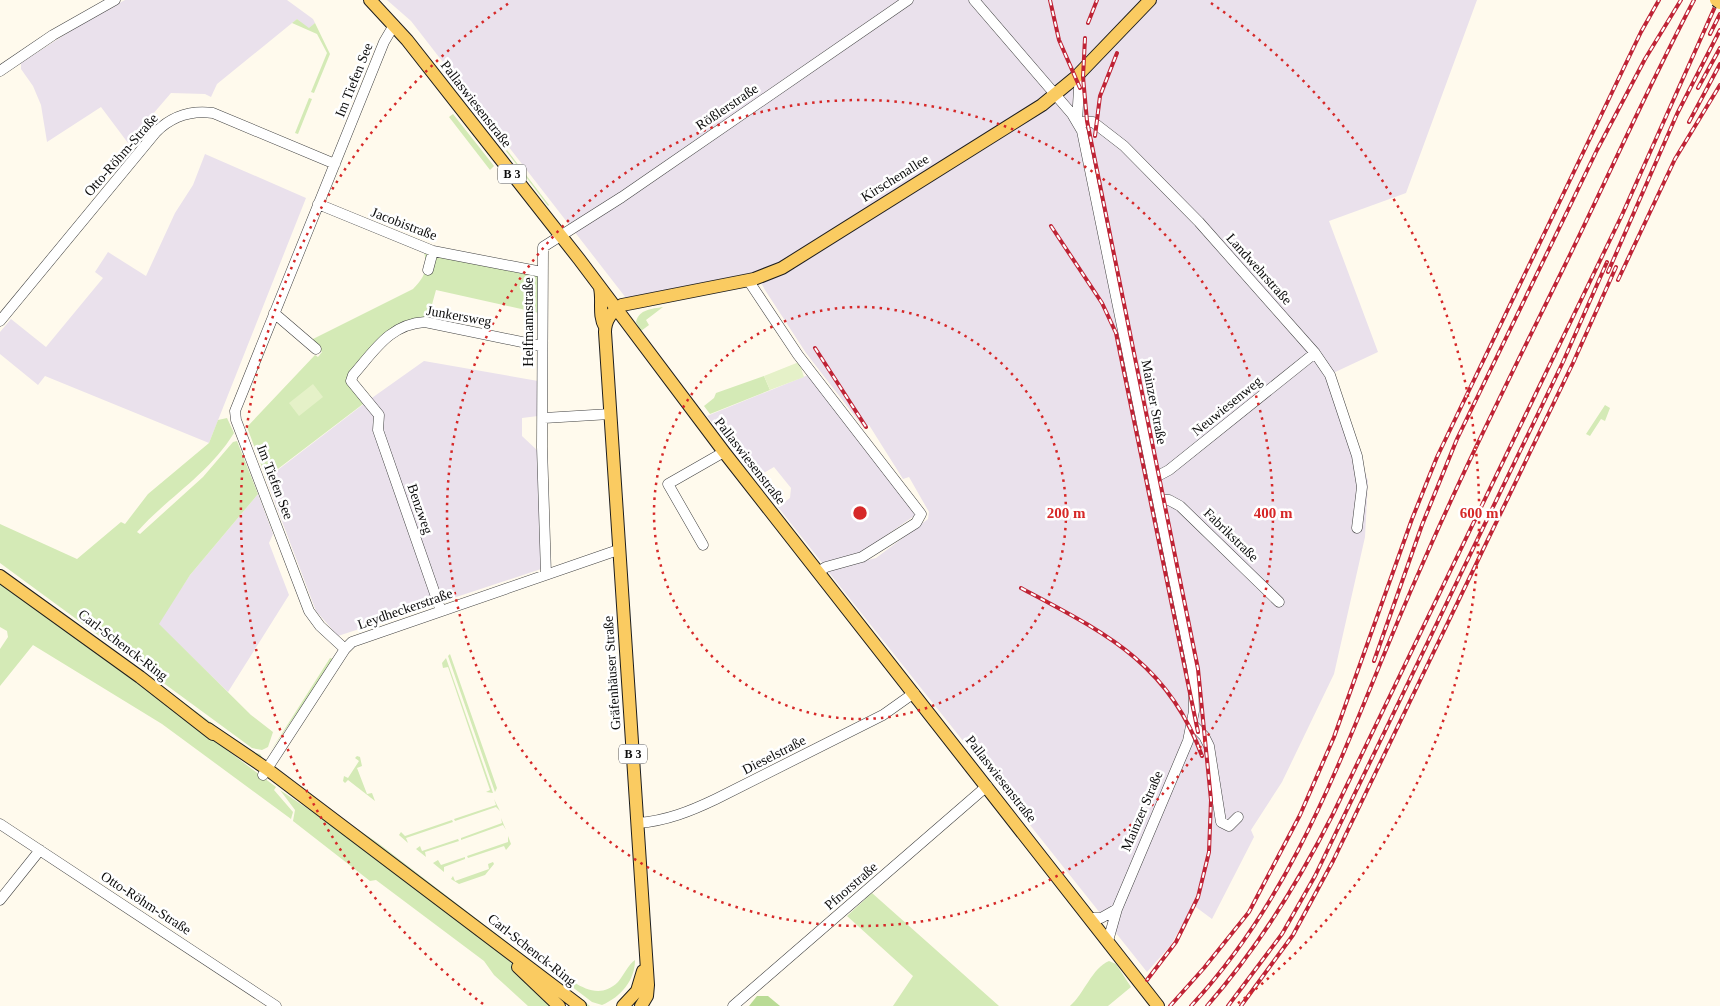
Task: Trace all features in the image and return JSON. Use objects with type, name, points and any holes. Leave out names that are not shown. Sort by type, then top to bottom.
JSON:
[{"type":"main road","name":"Pallaswiesenstraße","points":[[370,0],[394,25],[599,285],[724,452],[1108,941]]},
{"type":"main road","name":"Kirschenallee","points":[[617,308],[628,304],[748,280],[782,268],[1055,95],[1150,0]]},
{"type":"main road","points":[[1716,0],[1720,3]]},
{"type":"main road","name":"Gräfenhäuser Straße","points":[[599,285],[602,299],[602,320],[605,327],[648,991],[641,1006]]},
{"type":"main road","points":[[605,327],[617,308]]},
{"type":"main road","name":"Carl-Schenck-Ring","points":[[0,578],[18,588],[151,685],[265,772],[289,794],[308,803],[465,917],[580,1006]]},
{"type":"main road","name":"Carl-Schenck-Ring","points":[[465,917],[559,1006]]},
{"type":"main road","points":[[1108,941],[1158,1006]]},
{"type":"main road","name":"Gräfenhäuser Straße","points":[[623,1006],[637,991],[645,959]]},
{"type":"street","points":[[0,71],[53,35],[115,0]]},
{"type":"street","name":"Rößlerstraße","points":[[561,237],[908,0]]},
{"type":"street","points":[[974,0],[1055,95]]},
{"type":"street","name":"Im Tiefen See","points":[[345,649],[310,613],[236,417],[237,402],[384,42],[394,25]]},
{"type":"street","points":[[1077,122],[1080,72]]},
{"type":"street","name":"Mainzer Straße","points":[[1055,95],[1077,122],[1087,150],[1193,672],[1195,696],[1192,724],[1179,763],[1117,909],[1108,941]]},
{"type":"street","name":"Otto-Röhm-Straße","points":[[0,321],[156,132],[175,117],[193,112],[214,113],[335,164]]},
{"type":"street","name":"Landwehrstraße","points":[[1077,122],[1093,122],[1124,146],[1199,222],[1315,353],[1330,375],[1357,456],[1362,494],[1357,528]]},
{"type":"street","name":"Jacobistraße","points":[[318,204],[433,252],[542,272]]},
{"type":"street","name":"Helfmannstraße","points":[[546,574],[541,346],[543,247],[561,237]]},
{"type":"street","points":[[428,270],[433,252]]},
{"type":"street","points":[[748,280],[798,355],[920,514],[916,523],[862,557],[826,567],[818,572]]},
{"type":"street","points":[[274,313],[316,349]]},
{"type":"street","name":"Junkersweg","points":[[379,415],[351,381],[353,375],[373,352],[400,327],[411,323],[425,322],[541,346]]},
{"type":"street","name":"Neuwiesenweg","points":[[1154,478],[1169,470],[1315,353]]},
{"type":"street","points":[[544,418],[610,414]]},
{"type":"street","name":"Benzweg","points":[[379,415],[378,430],[441,611]]},
{"type":"street","points":[[703,546],[668,484],[724,452]]},
{"type":"street","name":"Fabrikstraße","points":[[1158,499],[1170,500],[1180,506],[1279,602]]},
{"type":"street","name":"Leydheckerstraße","points":[[265,772],[345,649],[360,638],[618,550]]},
{"type":"street","name":"Dieselstraße","points":[[638,823],[658,821],[680,815],[716,800],[883,715],[914,694]]},
{"type":"street","points":[[1192,724],[1201,733],[1209,746],[1220,819],[1225,826],[1230,826],[1238,817]]},
{"type":"street","name":"Pfnorstraße","points":[[733,1006],[987,786]]},
{"type":"street","name":"Otto-Röhm-Straße","points":[[0,824],[276,1006]]},
{"type":"street","points":[[0,900],[40,850]]},
{"type":"street","points":[[1090,918],[1101,918],[1117,909]]},
{"type":"shaded area","points":[[125,0],[287,0],[313,19],[315,23],[309,29],[297,19],[217,84],[211,97],[205,94],[171,93],[128,143],[101,107],[47,142],[41,105],[33,86],[21,69],[21,63],[86,21]]},
{"type":"shaded area","points":[[387,0],[1477,0],[1406,193],[1329,221],[1378,352],[1331,374],[1368,481],[1365,537],[1334,674],[1282,782],[1251,830],[1254,837],[1212,919],[1193,905],[1171,945],[1147,972],[827,570],[876,558],[928,519],[929,512],[909,477],[903,479],[869,425],[864,428],[806,353],[755,272],[626,298],[411,21]]},
{"type":"shaded area","points":[[205,154],[306,198],[209,443],[45,376],[38,385],[0,354],[0,332],[11,319],[46,347],[103,278],[95,272],[108,252],[146,276],[175,213],[193,185]]},
{"type":"shaded area","points":[[424,361],[538,381],[538,416],[522,418],[522,436],[539,452],[541,569],[338,636],[316,611],[266,479],[369,400]]},
{"type":"shaded area","points":[[808,375],[917,514],[859,554],[823,564],[778,507],[790,498],[791,488],[774,467],[755,478],[707,416]]},
{"type":"shaded area","points":[[258,494],[273,534],[269,543],[289,595],[228,692],[158,624],[190,575]]},
{"type":"green space","points":[[297,19],[309,28],[315,23],[330,54],[314,93],[311,92],[327,53],[317,34],[292,23]]},
{"type":"green space","points":[[309,98],[312,99],[298,134],[295,133]]},
{"type":"green space","points":[[453,114],[494,166],[490,170],[449,117]]},
{"type":"green space","points":[[484,115],[492,122],[494,121],[511,146],[509,148]]},
{"type":"green space","points":[[506,151],[549,205],[548,206]]},
{"type":"green space","points":[[424,252],[538,274],[539,313],[436,290],[428,319],[408,321],[352,371],[363,404],[266,478],[247,427],[315,355],[318,357],[322,352],[307,339],[313,339],[413,289],[420,281],[424,272],[426,263]]},
{"type":"green space","points":[[663,307],[646,320],[649,325],[641,331],[636,322],[640,314],[646,310]]},
{"type":"green space","points":[[799,362],[804,377],[770,390],[764,376]]},
{"type":"green space","points":[[764,376],[770,390],[710,414],[704,406],[714,398],[716,393]]},
{"type":"green space","points":[[313,384],[323,397],[299,416],[289,403]]},
{"type":"green space","points":[[1605,405],[1610,408],[1605,421],[1601,419],[1590,436],[1586,434]]},
{"type":"green space","points":[[227,418],[234,433],[224,448],[213,461],[137,532],[140,534],[203,477],[233,442],[237,441],[258,494],[190,575],[159,624],[251,715],[273,732],[268,747],[262,750],[252,748],[0,563],[0,524],[77,559],[121,522],[125,524],[148,494],[209,443],[218,420]]},
{"type":"green space","points":[[0,583],[25,598],[276,787],[274,790],[293,812],[291,819],[162,724],[33,645],[0,686],[0,649],[8,637],[7,631],[0,627]]},
{"type":"green space","points":[[58,610],[250,751],[260,754],[262,757],[252,756]]},
{"type":"green space","points":[[450,654],[497,788],[495,792],[448,656]]},
{"type":"green space","points":[[330,658],[334,659],[270,752]]},
{"type":"green space","points":[[446,658],[493,793],[486,792],[490,790],[448,667],[443,668],[442,663]]},
{"type":"green space","points":[[357,756],[360,757],[362,766],[357,768],[367,794],[372,793],[375,801],[348,780],[345,783],[343,781],[344,776],[348,778],[359,761],[355,758]]},
{"type":"green space","points":[[280,790],[382,861],[480,935],[554,1006],[528,1006],[494,975],[484,961],[376,880],[370,881],[293,821],[295,810]]},
{"type":"green space","points":[[494,799],[500,811],[496,807],[455,821],[454,819],[496,805]]},
{"type":"green space","points":[[501,818],[506,830],[503,825],[461,840],[461,838],[502,823]]},
{"type":"green space","points":[[452,820],[453,822],[406,838],[408,843],[399,835],[401,832],[405,836]]},
{"type":"green space","points":[[347,822],[378,843],[590,1006],[586,1006]]},
{"type":"green space","points":[[508,836],[511,844],[506,850],[504,846],[468,858],[467,856],[508,842]]},
{"type":"green space","points":[[458,839],[459,841],[425,852],[426,857],[416,849],[420,846],[422,851]]},
{"type":"green space","points":[[465,857],[465,859],[444,867],[444,872],[433,863],[438,860],[441,865]]},
{"type":"green space","points":[[493,862],[494,864],[485,875],[459,884],[451,879],[453,876],[455,881],[489,869],[488,864]]},
{"type":"green space","points":[[872,893],[999,1006],[893,1006],[913,976],[847,916]]},
{"type":"green space","points":[[635,960],[633,974],[626,987],[609,1002],[602,1005],[592,1002],[550,970],[553,966],[567,978],[584,988],[601,991],[610,988],[618,982]]},
{"type":"green space","points":[[1109,961],[1116,964],[1131,987],[1108,1006],[1070,1006],[1098,969]]},
{"type":"green space","points":[[757,996],[768,996],[780,1006],[749,1006]]},
{"type":"railway","points":[[1050,0],[1059,40],[1080,88]]},
{"type":"railway","points":[[1088,23],[1097,0]]},
{"type":"railway","points":[[1170,1006],[1204,968],[1249,912],[1300,815],[1334,737],[1412,519],[1437,457],[1641,32],[1659,0]]},
{"type":"railway","points":[[1374,661],[1422,525],[1457,439],[1597,150],[1645,59],[1681,0]]},
{"type":"railway","points":[[1191,1006],[1231,958],[1266,907],[1296,854],[1348,743],[1394,629],[1454,494],[1644,99],[1694,0]]},
{"type":"railway","points":[[1207,1006],[1226,984],[1276,914],[1306,865],[1333,814],[1622,215],[1718,0]]},
{"type":"railway","points":[[1710,34],[1720,14]]},
{"type":"railway","points":[[1608,272],[1677,114],[1720,30]]},
{"type":"railway","points":[[1085,38],[1083,77],[1087,121],[1198,669],[1211,800],[1209,852],[1198,897],[1176,942],[1147,980]]},
{"type":"railway","points":[[1698,88],[1720,48]]},
{"type":"railway","points":[[1095,136],[1100,96],[1117,53]]},
{"type":"railway","points":[[1689,122],[1720,64]]},
{"type":"railway","points":[[1618,280],[1675,159],[1720,85]]},
{"type":"railway","points":[[1051,226],[1102,303],[1116,333],[1198,732]]},
{"type":"railway","points":[[1228,1006],[1282,934],[1315,876],[1563,362],[1607,262]]},
{"type":"railway","points":[[1241,1006],[1293,935],[1333,861],[1573,363],[1616,267]]},
{"type":"railway","points":[[815,348],[866,427]]},
{"type":"railway","points":[[1021,588],[1079,620],[1130,653],[1171,696],[1188,724],[1202,756]]}]
